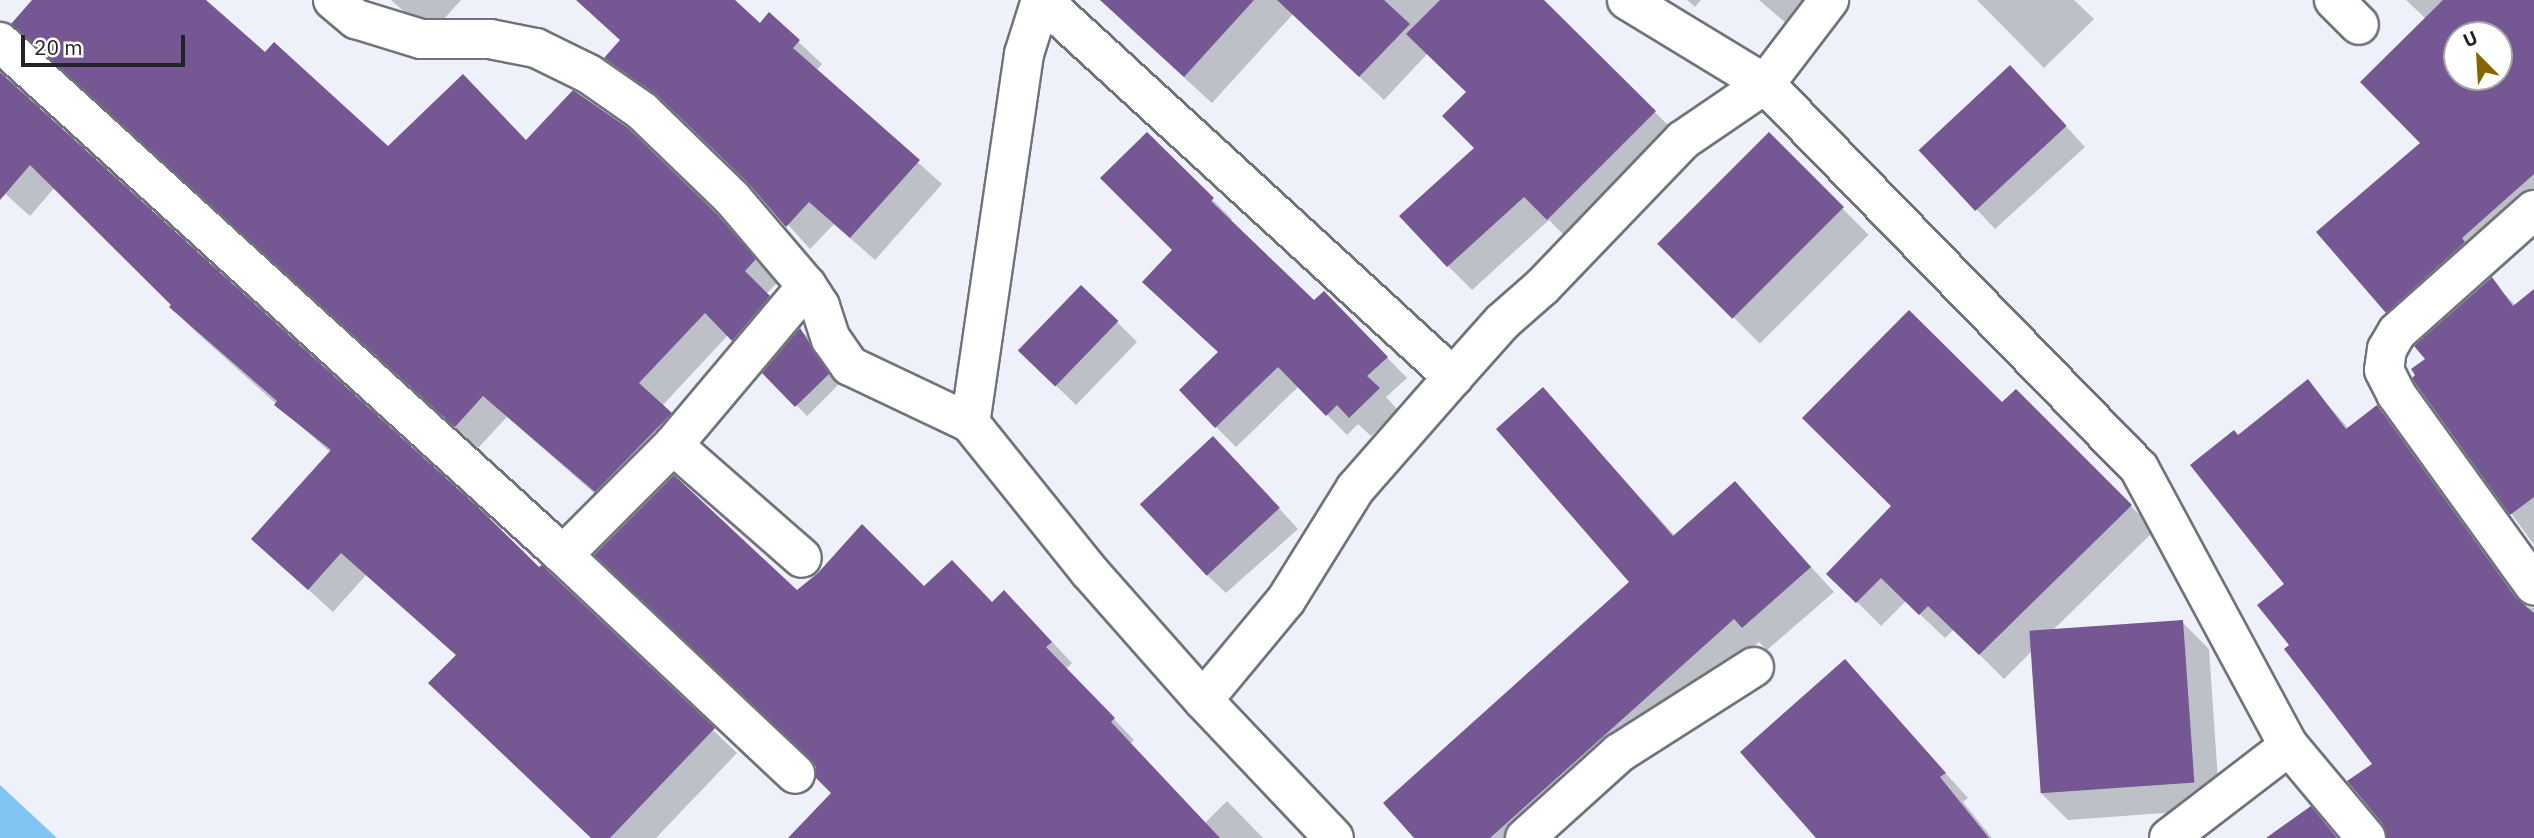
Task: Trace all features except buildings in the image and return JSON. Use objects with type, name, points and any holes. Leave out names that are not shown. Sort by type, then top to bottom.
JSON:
[{"type":"street","points":[[333,0],[356,19],[421,38],[490,39],[536,48],[589,74],[642,111],[732,198],[807,286],[820,306],[831,339],[849,366],[970,423],[1089,572],[1203,700],[1334,838]]},
{"type":"street","points":[[970,423],[1024,54],[1041,0],[1452,377]]},
{"type":"street","points":[[1627,0],[1765,84],[2138,468],[2289,746],[2366,838]]},
{"type":"street","points":[[1203,700],[1286,600],[1355,489],[1452,377],[1502,322],[1543,286],[1683,140],[1765,84],[1829,0]]},
{"type":"street","points":[[0,41],[563,555],[794,774]]},
{"type":"street","points":[[2531,575],[2396,394],[2384,370],[2387,349],[2397,332],[2534,210]]},
{"type":"street","points":[[563,555],[673,445],[807,286]]},
{"type":"street","points":[[673,445],[802,558]]},
{"type":"street","points":[[1525,838],[1619,753],[1754,667]]},
{"type":"street","points":[[2169,838],[2289,746]]},
{"type":"water","points":[[0,785],[57,838],[0,838]]}]
